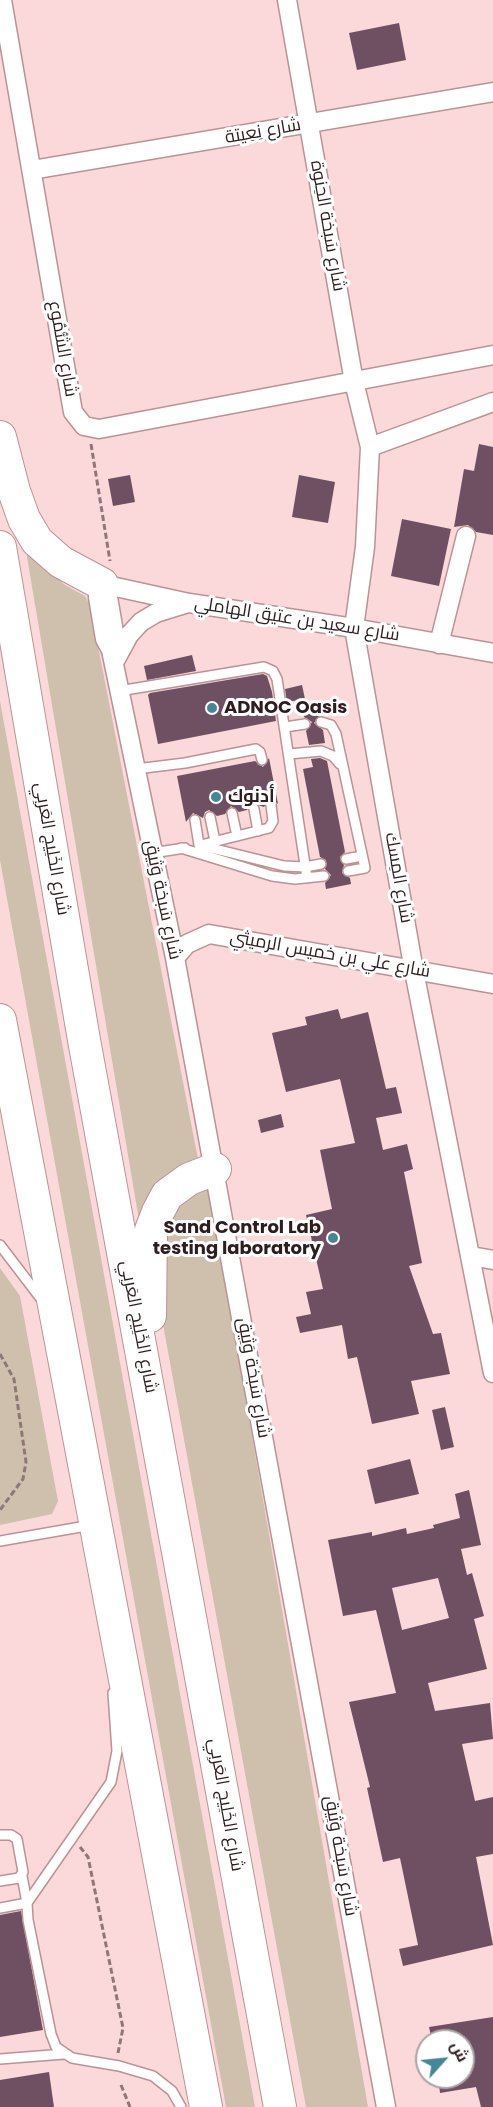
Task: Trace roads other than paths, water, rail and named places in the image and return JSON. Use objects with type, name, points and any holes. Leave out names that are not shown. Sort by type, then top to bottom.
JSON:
[{"type":"highway","points":[[0,437],[14,491],[24,519],[37,541],[61,562],[108,586]]},
{"type":"highway","name":"شارع الخَلِيج العَربِي","points":[[0,547],[84,1040],[280,2107]]},
{"type":"highway","points":[[0,1020],[60,1324],[206,2107]]},
{"type":"highway","points":[[152,1401],[151,1230],[167,1195],[189,1179],[215,1169]]},
{"type":"street","name":"شارع الشُّمُوع","points":[[2,0],[73,412],[84,426],[99,429],[354,382]]},
{"type":"street","name":"شارع سَبخة الحِنوة","points":[[287,0],[354,382]]},
{"type":"street","name":"شارع نِعِيتة","points":[[32,170],[493,92]]},
{"type":"street","points":[[354,382],[493,355]]},
{"type":"street","name":"شارع المِسك","points":[[354,382],[370,447],[365,547],[354,628],[414,971],[493,1373]]},
{"type":"street","points":[[370,447],[493,402]]},
{"type":"street","points":[[439,644],[466,536]]},
{"type":"street","name":"شارع سعيد بن عتيق الهاملي","points":[[108,586],[189,603],[354,628],[493,653]]},
{"type":"street","name":"شارع سَبخة وَثِيق","points":[[108,586],[115,639],[112,658],[175,958],[215,1169],[386,2107]]},
{"type":"street","points":[[112,658],[141,622],[172,606],[189,603]]},
{"type":"street","name":"شارع علي بن خميس الرميثي","points":[[175,958],[187,944],[209,934],[493,984]]},
{"type":"street","points":[[471,1256],[493,1260]]},
{"type":"lane","points":[[119,691],[269,668],[278,679],[307,879]]},
{"type":"lane","points":[[321,722],[334,729],[365,868],[348,871]]},
{"type":"lane","points":[[285,727],[305,724]]},
{"type":"lane","points":[[136,769],[184,763],[256,749],[260,752],[262,760]]},
{"type":"lane","points":[[242,752],[244,763]]},
{"type":"lane","points":[[289,754],[327,753],[342,765]]},
{"type":"lane","points":[[221,756],[223,767]]},
{"type":"lane","points":[[200,760],[202,771]]},
{"type":"lane","points":[[184,763],[186,774]]},
{"type":"lane","points":[[152,853],[258,831],[272,825],[271,805]]},
{"type":"lane","points":[[254,809],[258,831]]},
{"type":"lane","points":[[232,813],[237,837]]},
{"type":"lane","points":[[210,817],[215,841]]},
{"type":"lane","points":[[195,820],[199,845]]},
{"type":"lane","points":[[199,845],[284,866],[305,867],[321,864]]},
{"type":"lane","points":[[181,848],[272,876],[307,879],[324,876]]},
{"type":"lane","points":[[346,859],[362,856]]},
{"type":"lane","points":[[0,1245],[60,1324]]},
{"type":"lane","points":[[0,1541],[97,1524]]},
{"type":"lane","points":[[110,1598],[112,1668]]},
{"type":"lane","points":[[0,1908],[27,1903],[111,1782],[117,1751],[113,1680]]},
{"type":"lane","points":[[0,1835],[12,1835],[19,1842],[22,1876],[51,2034],[56,2047],[64,2054]]},
{"type":"lane","points":[[0,1881],[22,1876]]},
{"type":"lane","points":[[0,2059],[64,2054],[119,2066],[153,2076],[172,2091],[181,2107]]},
{"type":"place","name":"ADNOC Oasis","points":[[212,708]]},
{"type":"place","name":"أدنوك","points":[[216,797]]},
{"type":"place","name":"Sand Control Lab testing laboratory","points":[[333,1238]]}]
